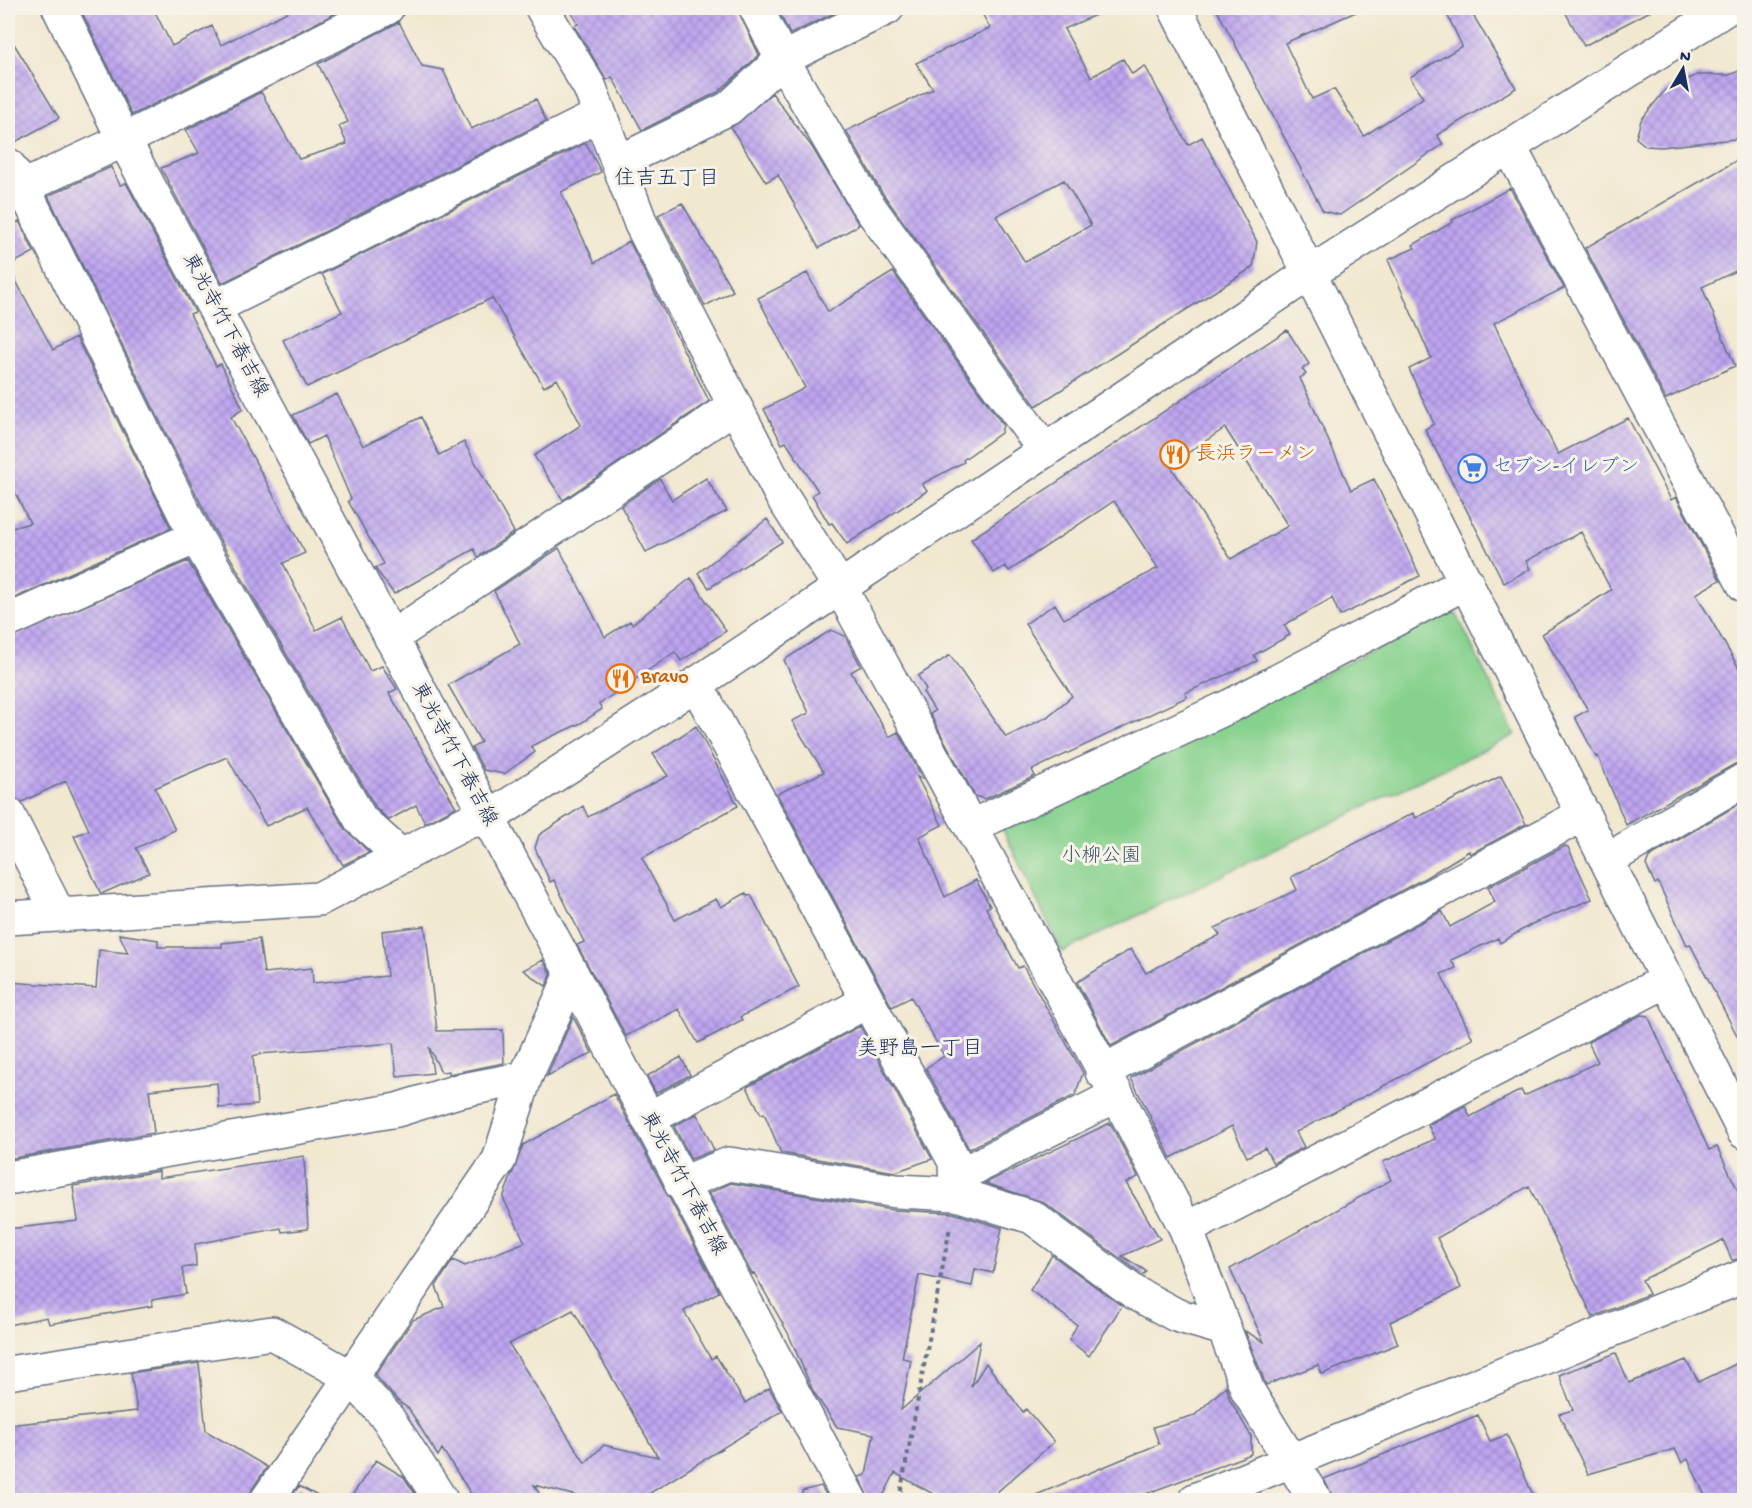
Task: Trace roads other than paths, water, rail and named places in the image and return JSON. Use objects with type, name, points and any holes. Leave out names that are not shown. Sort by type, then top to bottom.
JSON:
[{"type":"street","name":"東光寺竹下春吉線","points":[[62,8],[124,140],[572,974],[850,1500]]},
{"type":"street","points":[[387,8],[124,140],[11,182],[196,537],[361,820],[400,856]]},
{"type":"street","points":[[542,8],[590,88],[641,224],[735,406],[782,495],[840,587],[972,826],[1109,1083],[1186,1229],[1248,1391],[1315,1500]]},
{"type":"street","points":[[756,8],[782,59],[865,201],[1045,451]]},
{"type":"street","points":[[619,162],[729,108],[782,59],[887,8]]},
{"type":"street","points":[[1175,8],[1744,1132]]},
{"type":"street","points":[[8,918],[319,899],[469,820],[487,819],[696,684],[1310,273],[1727,8]]},
{"type":"street","points":[[215,307],[600,115]]},
{"type":"street","points":[[1509,146],[1741,572]]},
{"type":"street","points":[[391,638],[735,406]]},
{"type":"street","points":[[8,621],[196,537]]},
{"type":"street","points":[[972,826],[1230,705],[1467,582]]},
{"type":"street","points":[[696,684],[955,1162],[956,1185]]},
{"type":"street","points":[[1607,860],[1744,780]]},
{"type":"street","points":[[8,814],[59,915]]},
{"type":"street","points":[[681,1184],[729,1164],[896,1191],[956,1185],[1109,1083],[1584,814]]},
{"type":"street","points":[[267,1500],[499,1160],[525,1078],[572,974]]},
{"type":"street","points":[[1186,1229],[1668,980]]},
{"type":"street","points":[[648,1119],[868,1001]]},
{"type":"street","points":[[8,1178],[397,1110],[458,1091],[525,1078]]},
{"type":"street","points":[[956,1185],[1032,1217],[1135,1293],[1176,1315],[1224,1329]]},
{"type":"street","points":[[1195,1500],[1744,1276]]},
{"type":"street","points":[[8,1373],[272,1333],[351,1377],[387,1417],[441,1500]]},
{"type":"place","name":"長浜ラーメン","points":[[1175,455]]},
{"type":"place","name":"セブン-イレブン","points":[[1472,468]]},
{"type":"place","name":"Bravo","points":[[620,678]]},
{"type":"district","name":"住吉五丁目","points":[[667,180]]},
{"type":"district","name":"美野島一丁目","points":[[920,1050]]},
{"type":"park label","name":"小柳公園","points":[[1101,857]]}]
